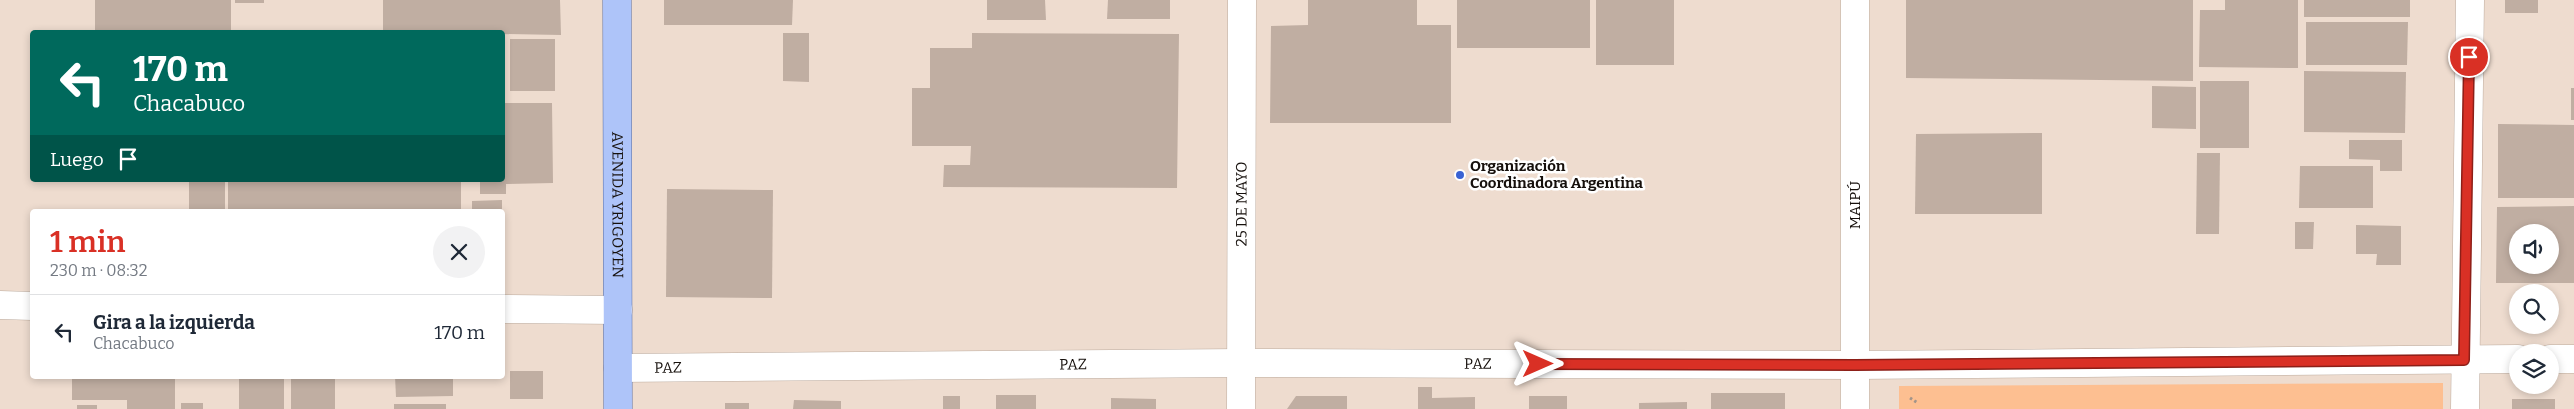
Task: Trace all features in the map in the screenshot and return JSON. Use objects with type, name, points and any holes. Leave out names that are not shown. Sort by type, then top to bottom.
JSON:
[{"type":"main road","name":"AVENIDA YRIGOYEN","points":[[617,0],[618,409]]},
{"type":"street","name":"25 DE MAYO","points":[[1241,409],[1242,0]]},
{"type":"street","name":"MAIPÚ","points":[[1855,0],[1855,409]]},
{"type":"street","points":[[2465,409],[2464,360],[2470,0]]},
{"type":"street","points":[[0,305],[30,306]]},
{"type":"street","points":[[505,309],[618,310]]},
{"type":"street","name":"PAZ","points":[[618,368],[1241,363],[1855,365],[2509,359]]},
{"type":"street","points":[[2559,359],[2574,359]]},
{"type":"shaded area","points":[[2443,383],[2443,409],[1899,409],[1899,386]]},
{"type":"building","points":[[95,0],[231,0],[231,30],[95,30]]},
{"type":"building","points":[[235,0],[264,0],[264,3],[235,3]]},
{"type":"building","points":[[383,0],[560,0],[561,35],[505,34],[505,30],[383,30]]},
{"type":"building","points":[[664,0],[793,0],[792,25],[664,25]]},
{"type":"building","points":[[987,0],[1045,0],[1046,20],[987,20]]},
{"type":"building","points":[[1108,0],[1170,0],[1170,19],[1107,19]]},
{"type":"building","points":[[1308,0],[1417,0],[1417,25],[1451,25],[1451,123],[1270,123],[1271,26],[1308,25]]},
{"type":"building","points":[[1457,0],[1590,0],[1590,48],[1457,48]]},
{"type":"building","points":[[1596,0],[1674,0],[1674,65],[1596,65]]},
{"type":"building","points":[[1906,0],[2193,0],[2193,81],[1906,78]]},
{"type":"building","points":[[2225,0],[2298,0],[2298,68],[2199,67],[2200,10],[2225,10]]},
{"type":"building","points":[[2304,0],[2410,0],[2410,17],[2304,17]]},
{"type":"building","points":[[2505,0],[2538,0],[2538,13],[2505,13]]},
{"type":"building","points":[[2306,22],[2408,22],[2407,65],[2306,65]]},
{"type":"building","points":[[783,33],[809,33],[809,82],[783,81]]},
{"type":"building","points":[[972,33],[1179,34],[1177,188],[943,187],[944,165],[970,165],[971,146],[912,146],[912,88],[930,88],[930,48],[972,48]]},
{"type":"building","points":[[510,39],[555,39],[555,91],[510,91]]},
{"type":"building","points":[[2304,71],[2406,72],[2405,133],[2304,132]]},
{"type":"building","points":[[2200,81],[2249,81],[2249,148],[2200,148]]},
{"type":"building","points":[[2152,86],[2196,87],[2196,129],[2152,128]]},
{"type":"building","points":[[2571,88],[2574,88],[2574,120],[2571,120]]},
{"type":"building","points":[[505,103],[552,103],[553,183],[506,184],[506,194],[480,194],[480,182],[505,182]]},
{"type":"building","points":[[2498,124],[2574,125],[2574,198],[2498,198]]},
{"type":"building","points":[[2042,133],[2042,214],[1915,214],[1916,134]]},
{"type":"building","points":[[2349,140],[2402,140],[2402,171],[2380,171],[2380,160],[2349,159]]},
{"type":"building","points":[[2197,153],[2220,153],[2219,234],[2196,234]]},
{"type":"building","points":[[2300,166],[2373,166],[2373,208],[2299,208]]},
{"type":"building","points":[[189,182],[225,182],[225,209],[189,209]]},
{"type":"building","points":[[228,182],[461,182],[461,209],[228,209]]},
{"type":"building","points":[[667,189],[773,190],[772,298],[666,297]]},
{"type":"building","points":[[502,200],[502,209],[472,209],[472,201]]},
{"type":"building","points":[[2574,206],[2574,283],[2496,283],[2497,207]]},
{"type":"building","points":[[2295,222],[2314,222],[2313,249],[2295,249]]},
{"type":"building","points":[[2356,225],[2401,226],[2401,265],[2376,265],[2377,254],[2356,254]]},
{"type":"building","points":[[510,371],[543,371],[543,399],[510,399]]},
{"type":"building","points":[[72,379],[175,379],[175,409],[127,409],[127,400],[72,400]]},
{"type":"building","points":[[239,379],[284,379],[284,409],[239,409]]},
{"type":"building","points":[[291,379],[335,379],[335,409],[291,409]]},
{"type":"building","points":[[395,379],[453,379],[453,396],[396,397]]},
{"type":"building","points":[[1418,387],[1432,387],[1432,398],[1475,397],[1475,409],[1418,409]]},
{"type":"building","points":[[1711,393],[1785,393],[1785,409],[1711,409]]},
{"type":"building","points":[[996,395],[1036,395],[1036,409],[996,409]]},
{"type":"building","points":[[943,396],[960,396],[960,409],[943,409]]},
{"type":"building","points":[[1296,396],[1347,396],[1347,409],[1287,409]]},
{"type":"building","points":[[1529,396],[1567,396],[1567,409],[1529,409]]},
{"type":"building","points":[[1111,398],[1156,399],[1156,409],[1111,409]]},
{"type":"building","points":[[2512,399],[2555,399],[2555,409],[2512,409]]},
{"type":"building","points":[[794,400],[841,401],[841,409],[793,409]]},
{"type":"building","points":[[1687,402],[1687,409],[1639,409],[1639,403]]},
{"type":"building","points":[[181,403],[203,403],[203,409],[181,409]]},
{"type":"building","points":[[725,403],[749,403],[749,409],[725,409]]},
{"type":"building","points":[[394,404],[446,404],[446,409],[394,409]]},
{"type":"building","points":[[77,405],[97,405],[97,409],[77,409]]},
{"type":"place","name":"Organización Coordinadora Argentina","points":[[1460,175]]},
{"type":"route","points":[[1538,364],[1855,365],[2464,360],[2469,57]]}]
